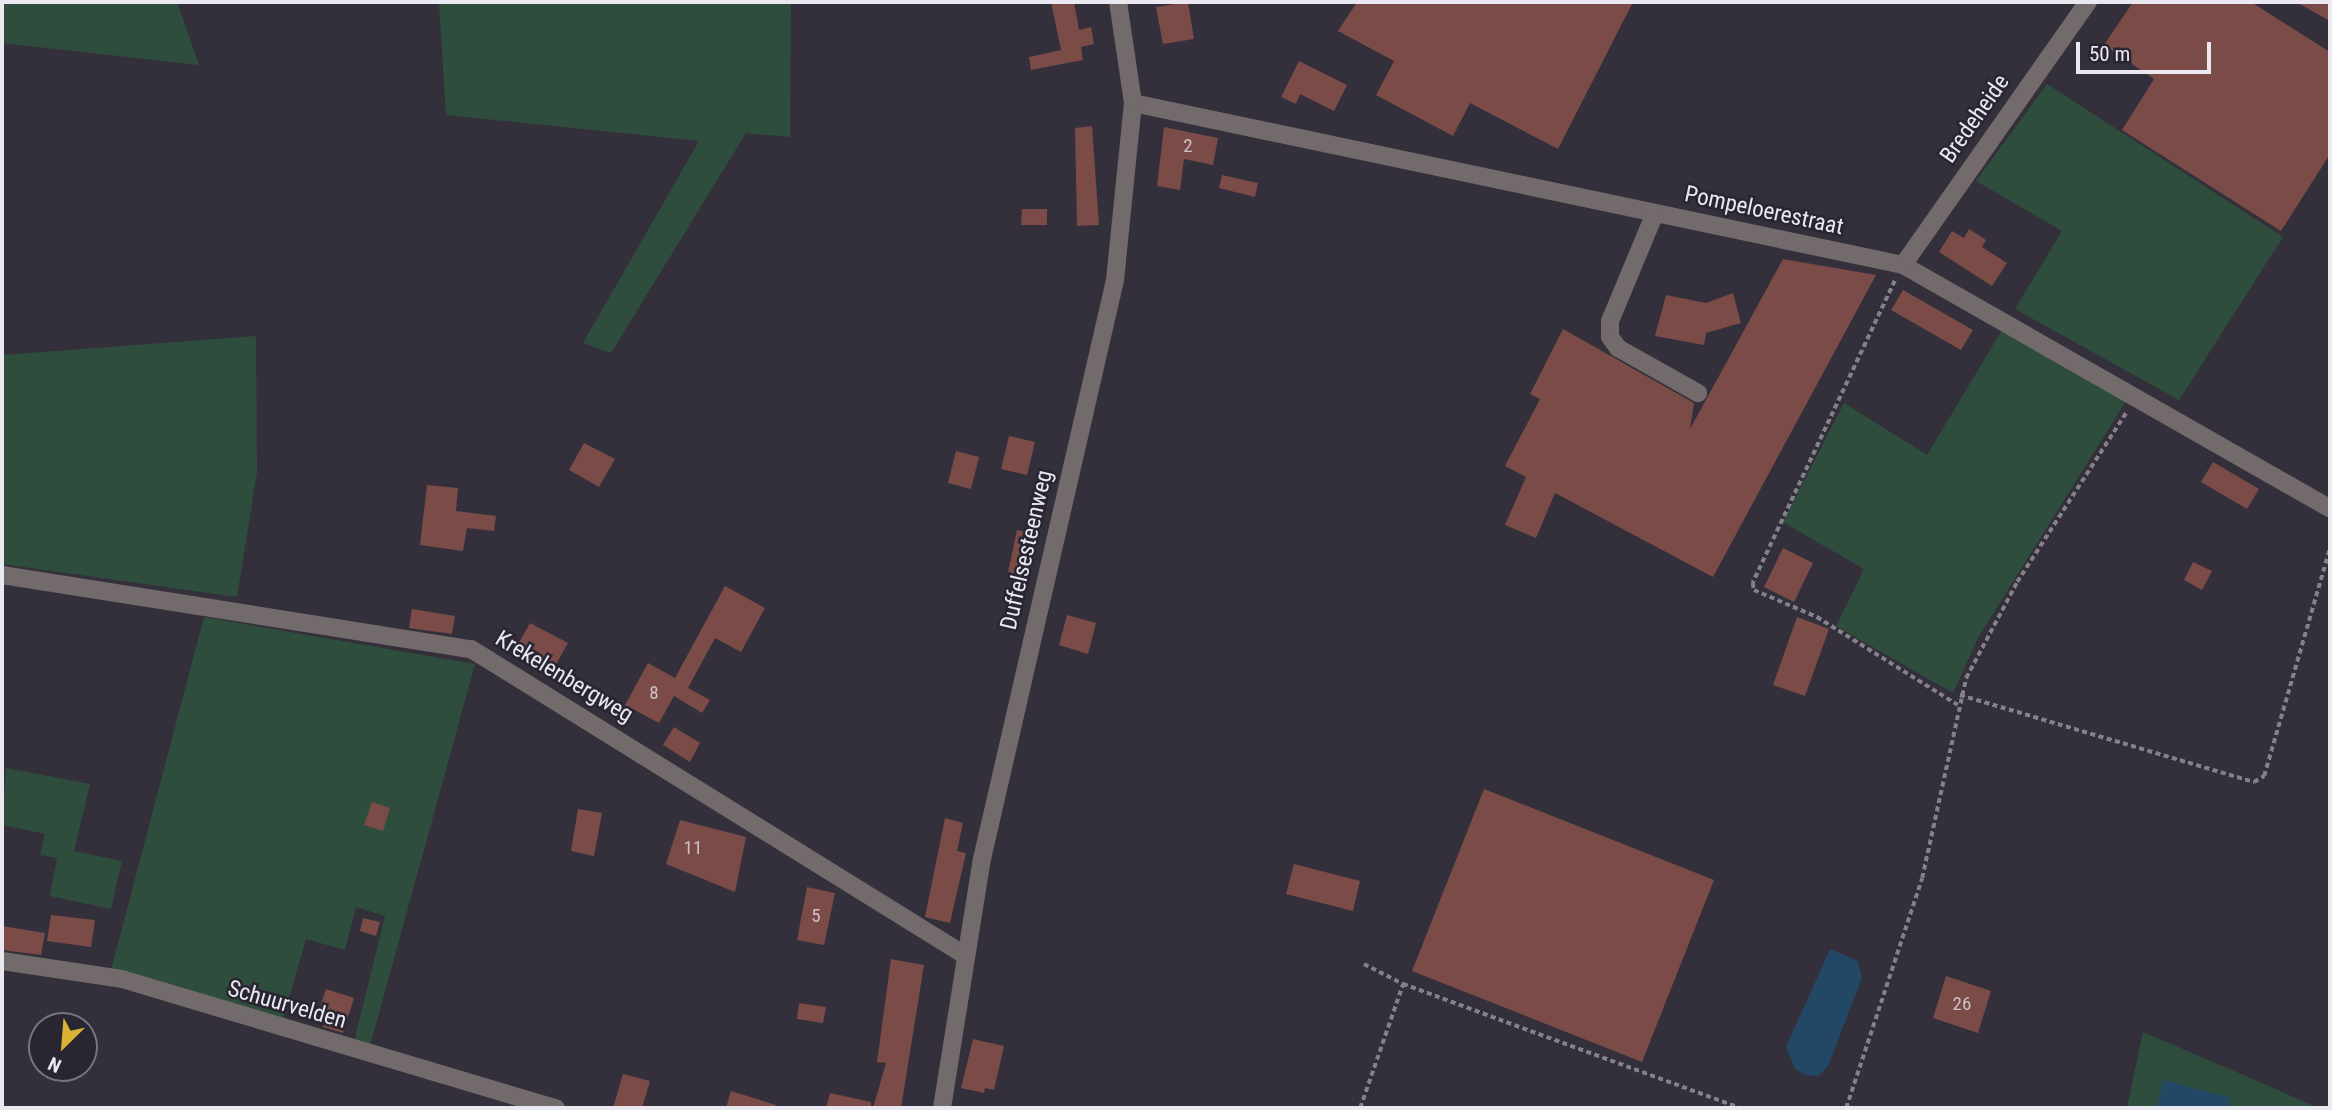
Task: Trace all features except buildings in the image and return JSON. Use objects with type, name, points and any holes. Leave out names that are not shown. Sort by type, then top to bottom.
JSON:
[{"type":"street","name":"Duffelsesteenweg","points":[[942,1108],[963,954],[1115,280],[1133,103],[1118,2]]},
{"type":"street","name":"Bredeheide","points":[[1903,265],[2088,2]]},
{"type":"street","name":"Pompeloerestraat","points":[[1133,103],[1903,265],[2137,394],[2330,509]]},
{"type":"street","points":[[1655,213],[1610,321],[1611,337],[1618,348],[1698,393]]},
{"type":"street","name":"Krekelenbergweg","points":[[2,575],[471,649],[963,954]]},
{"type":"street","name":"Schuurvelden","points":[[2,961],[122,979],[556,1108]]},
{"type":"path","points":[[1903,265],[1753,583],[1754,590],[1817,617],[1958,705]]},
{"type":"path","points":[[1846,1108],[1922,878],[1960,695],[2017,582],[2137,394]]},
{"type":"path","points":[[1960,695],[2255,782],[2264,776],[2330,548]]},
{"type":"path","points":[[1364,964],[1403,984],[1740,1108]]},
{"type":"path","points":[[1360,1108],[1403,984]]},
{"type":"green space","points":[[2,2],[177,2],[199,65],[2,43]]},
{"type":"green space","points":[[439,2],[791,2],[790,137],[746,133],[611,353],[583,343],[699,141],[446,115]]},
{"type":"green space","points":[[2047,84],[2283,237],[2179,400],[2015,309],[2062,231],[1976,181]]},
{"type":"green space","points":[[2005,325],[2128,398],[1979,636],[1953,693],[1836,626],[1864,569],[1783,522],[1844,403],[1927,455]]},
{"type":"green space","points":[[256,336],[257,472],[237,597],[2,564],[2,355]]},
{"type":"green space","points":[[204,617],[475,664],[370,1046],[354,1041],[385,916],[356,907],[345,950],[306,939],[282,1022],[111,970]]},
{"type":"green space","points":[[6,768],[90,784],[74,851],[122,861],[111,909],[50,896],[57,858],[40,855],[45,834],[2,825]]},
{"type":"green space","points":[[2143,1032],[2262,1083],[2318,1108],[2127,1108]]},
{"type":"water","points":[[1830,949],[1858,961],[1862,978],[1828,1066],[1819,1076],[1806,1075],[1795,1069],[1786,1047]]},
{"type":"water","points":[[2164,1080],[2230,1098],[2228,1108],[2156,1108]]}]
